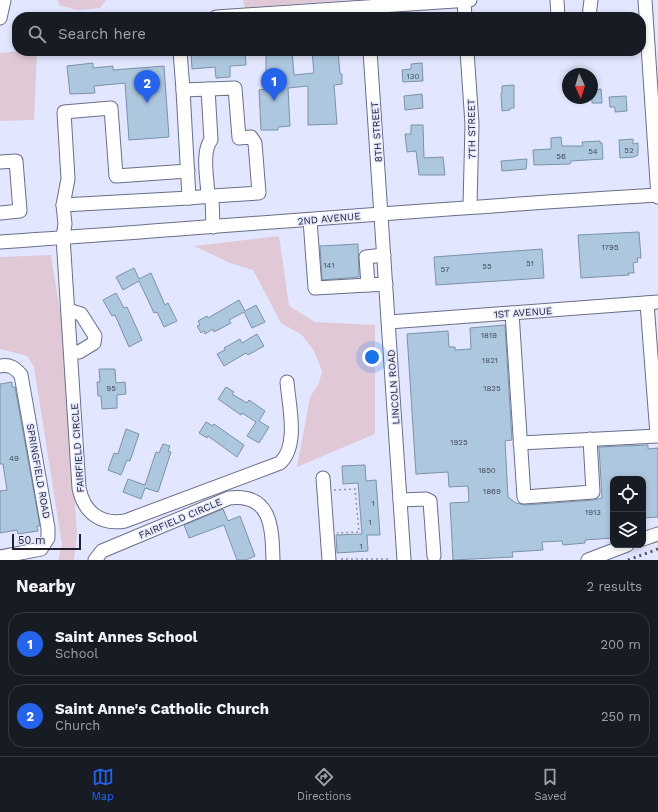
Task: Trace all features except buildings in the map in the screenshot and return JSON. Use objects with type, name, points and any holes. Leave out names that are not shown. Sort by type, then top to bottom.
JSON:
[{"type":"street","points":[[0,18],[4,0]]},
{"type":"street","points":[[464,0],[465,12]]},
{"type":"street","points":[[301,12],[470,0]]},
{"type":"street","points":[[557,0],[558,12]]},
{"type":"street","points":[[590,12],[591,0]]},
{"type":"street","points":[[645,0],[646,12]]},
{"type":"street","points":[[646,15],[658,196]]},
{"type":"street","points":[[180,56],[189,198]]},
{"type":"street","name":"8TH STREET","points":[[370,56],[382,214]]},
{"type":"street","name":"7TH STREET","points":[[467,56],[472,124],[470,206]]},
{"type":"street","points":[[63,205],[259,193],[255,142],[251,137],[239,138],[235,88],[182,90]]},
{"type":"street","points":[[208,89],[211,140],[207,144],[206,152],[213,227]]},
{"type":"street","name":"FAIRFIELD CIRCLE","points":[[188,171],[116,176],[111,108],[64,112],[68,179],[63,205],[65,224],[63,238],[80,495],[87,509],[104,521],[126,521],[280,463],[286,457],[291,443],[287,382]]},
{"type":"street","points":[[0,162],[16,161],[20,211],[0,213]]},
{"type":"street","name":"2ND AVENUE","points":[[0,242],[310,220],[470,206],[658,196]]},
{"type":"street","name":"LINCOLN ROAD","points":[[382,214],[404,560]]},
{"type":"street","points":[[310,220],[315,288],[386,284]]},
{"type":"street","points":[[368,285],[366,256],[384,255]]},
{"type":"street","points":[[520,443],[658,435],[653,303]]},
{"type":"street","name":"1ST AVENUE","points":[[389,322],[653,303]]},
{"type":"street","points":[[68,310],[81,314],[95,336],[94,343],[79,352],[70,352]]},
{"type":"street","points":[[512,313],[524,496],[593,492],[590,439]]},
{"type":"street","name":"SPRINGFIELD ROAD","points":[[0,366],[7,364],[16,369],[22,379],[48,528],[48,538],[41,550],[0,557]]},
{"type":"street","points":[[324,485],[329,560]]},
{"type":"street","name":"FAIRFIELD CIRCLE","points":[[95,560],[102,551],[229,498],[236,497],[254,502],[266,513],[272,528],[273,560]]},
{"type":"street","points":[[400,500],[426,499],[430,501],[434,556]]},
{"type":"street","points":[[646,538],[658,534]]},
{"type":"street","points":[[588,560],[619,548]]},
{"type":"path","points":[[324,485],[355,489],[359,532],[327,534]]},
{"type":"path","points":[[329,560],[390,559]]},
{"type":"shaded area","points":[[58,0],[106,0],[100,8],[77,10],[59,5]]},
{"type":"shaded area","points":[[243,0],[349,0],[245,8]]},
{"type":"shaded area","points":[[12,52],[12,56],[37,56],[34,120],[0,121],[0,53]]},
{"type":"shaded area","points":[[279,236],[289,306],[315,322],[375,325],[375,434],[297,467],[310,397],[319,383],[322,371],[314,351],[302,335],[281,323],[253,270],[230,263],[194,246]]},
{"type":"shaded area","points":[[51,255],[62,324],[77,533],[74,560],[58,560],[62,545],[34,367],[27,356],[0,349],[0,257]]},
{"type":"railway","points":[[628,560],[658,549]]},
{"type":"place","name":"Saint Annes School","points":[[274,101]]},
{"type":"place","name":"Saint Anne's Catholic Church","points":[[147,103]]}]
